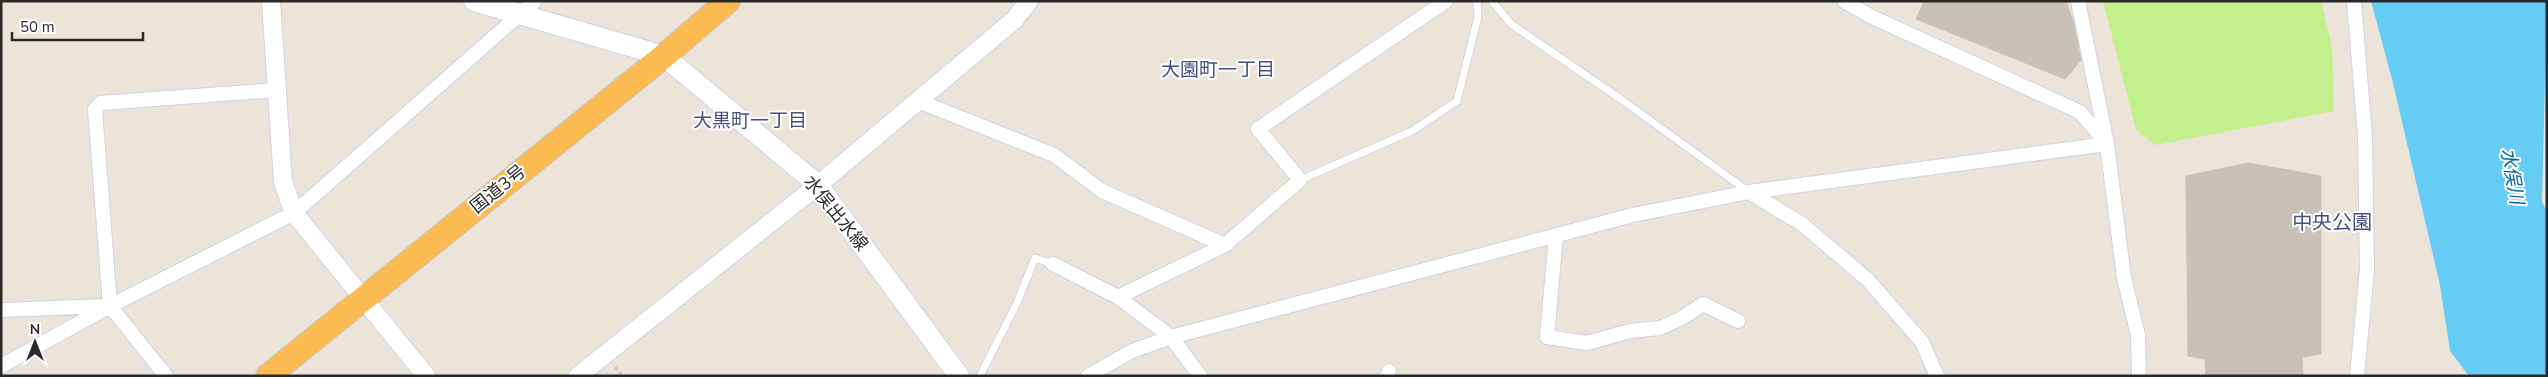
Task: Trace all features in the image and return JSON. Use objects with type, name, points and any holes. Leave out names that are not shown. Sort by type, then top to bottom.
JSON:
[{"type":"highway","name":"国道3号","points":[[268,376],[664,56],[728,1]]},
{"type":"main road","points":[[474,1],[527,7],[664,56]]},
{"type":"main road","name":"水俣出水線","points":[[664,56],[818,185],[959,376]]},
{"type":"street","points":[[271,1],[283,182],[294,213],[364,297],[426,376]]},
{"type":"street","points":[[578,376],[818,185],[1014,20],[1029,1]]},
{"type":"street","points":[[1118,297],[1225,244],[1300,180],[1258,128],[1446,1]]},
{"type":"street","points":[[1844,1],[1870,16],[2080,112],[2107,144]]},
{"type":"street","points":[[2078,1],[2107,144],[2124,278],[2138,335],[2138,376]]},
{"type":"street","points":[[2354,1],[2365,136],[2367,269],[2357,376]]},
{"type":"street","points":[[1,366],[110,306],[294,213],[527,7]]},
{"type":"street","points":[[166,376],[110,306],[95,109],[101,103],[277,90]]},
{"type":"street","points":[[918,101],[1054,155],[1102,191],[1225,244]]},
{"type":"street","points":[[1088,376],[1132,351],[1171,337],[1633,215],[1749,192],[2107,144]]},
{"type":"street","points":[[1749,192],[1802,224],[1868,280],[1922,342],[1937,376]]},
{"type":"street","points":[[1556,235],[1547,338],[1586,343],[1630,331],[1660,328],[1682,318],[1703,304],[1738,321]]},
{"type":"street","points":[[1052,264],[1118,297],[1171,337],[1200,376]]},
{"type":"street","points":[[1,310],[110,306]]},
{"type":"lane","points":[[1300,180],[1412,131],[1457,100],[1478,18],[1477,1]]},
{"type":"lane","points":[[1492,1],[1511,24],[1622,100],[1749,192]]},
{"type":"lane","points":[[980,376],[1017,303],[1035,258],[1052,264]]},
{"type":"green space","points":[[2103,1],[2321,1],[2332,47],[2334,111],[2156,145],[2136,130]]},
{"type":"water","name":"水俣川","points":[[2371,1],[2547,1],[2542,202],[2547,211],[2547,376],[2469,376],[2450,351],[2440,285],[2393,83]]},
{"type":"building","points":[[1924,1],[2066,1],[2074,24],[2081,60],[2065,79],[1916,19]]},
{"type":"building","points":[[2249,163],[2321,176],[2321,354],[2302,357],[2303,375],[2206,376],[2205,359],[2188,356],[2186,176]]},
{"type":"district","name":"大園町一丁目","points":[[1218,69]]},
{"type":"district","name":"大黒町一丁目","points":[[750,120]]},
{"type":"district","name":"中央公園","points":[[2332,222]]}]
